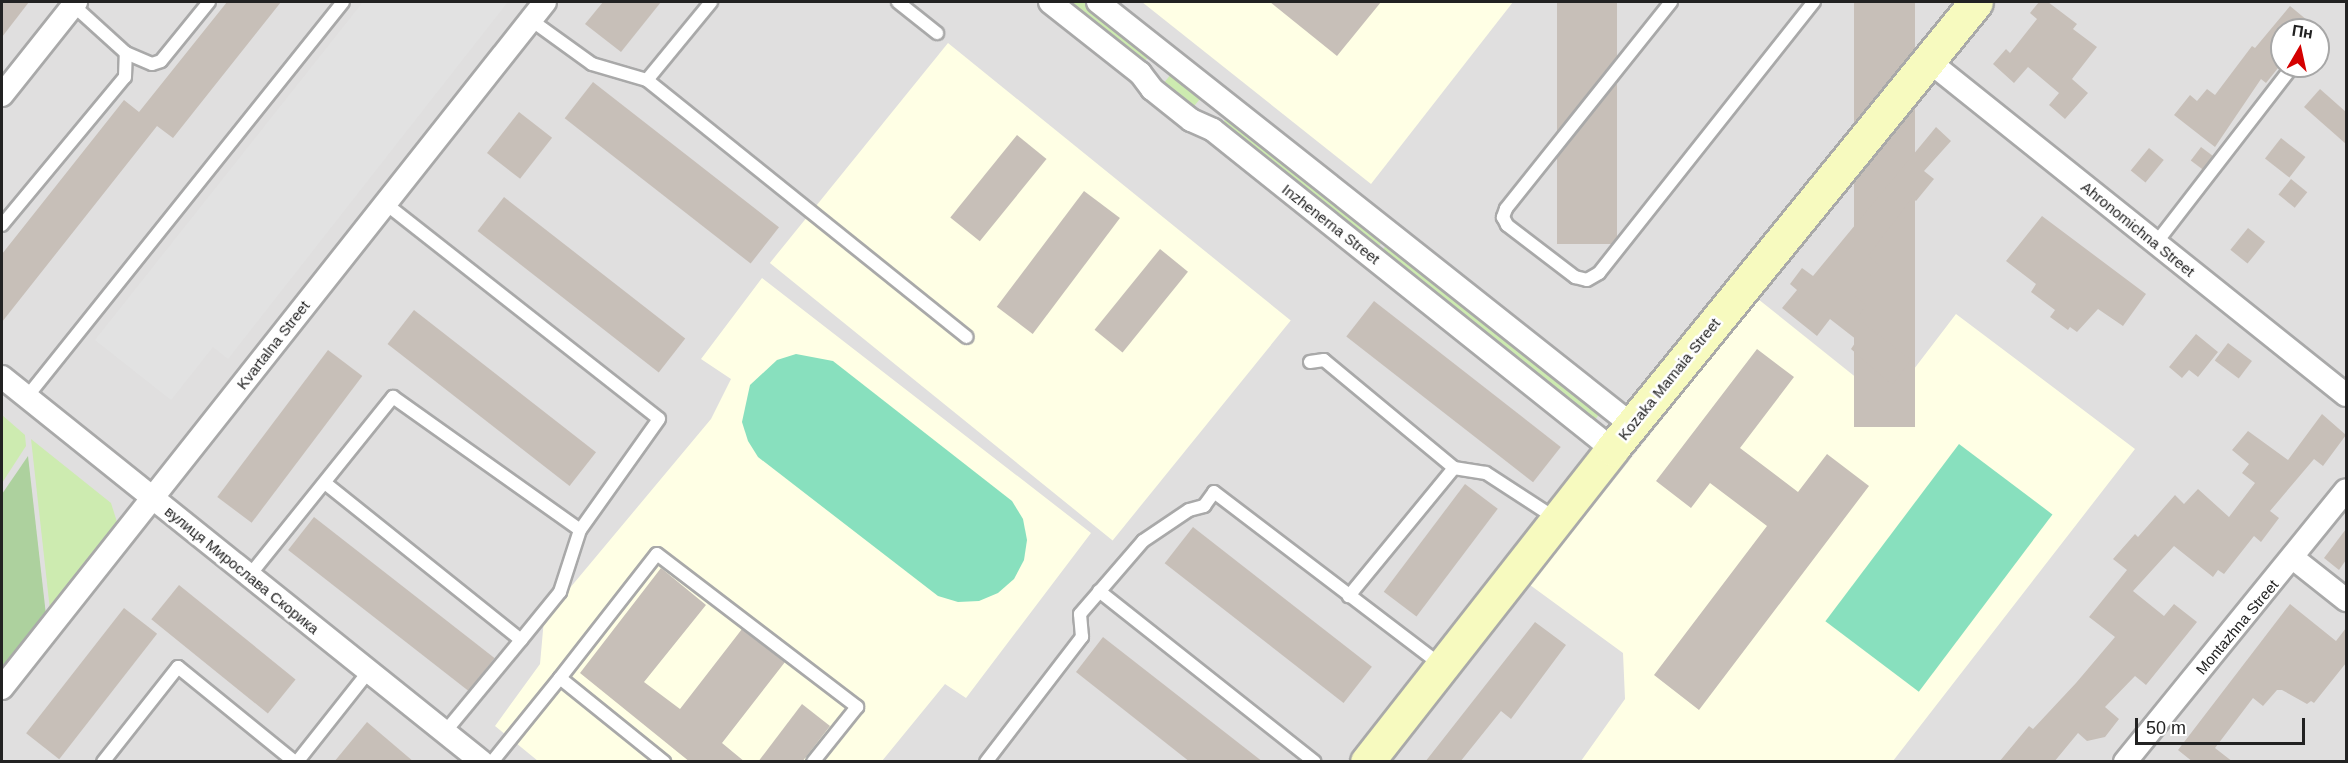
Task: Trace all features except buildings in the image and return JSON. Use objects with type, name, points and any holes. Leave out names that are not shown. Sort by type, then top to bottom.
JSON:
[{"type":"street","name":"Kvartalna Street","points":[[2,688],[150,497],[545,2]]},
{"type":"street","name":"Inzhenerna Street","points":[[1050,2],[1140,73],[1152,89],[1191,120],[1213,130],[1622,437]]},
{"type":"street","name":"Inzhenerna Street","points":[[1098,2],[1622,437]]},
{"type":"street","points":[[2,95],[74,3]]},
{"type":"street","name":"Kozaka Mamaia Street","points":[[1367,762],[1622,437],[1930,62],[1972,3]]},
{"type":"street","name":"Ahronomichna Street","points":[[1930,62],[2346,395]]},
{"type":"street","name":"вулиця Мирослава Скорика","points":[[2,377],[482,762]]},
{"type":"street","name":"Montazhna Street","points":[[2125,762],[2346,490]]},
{"type":"street","points":[[2293,558],[2346,600]]},
{"type":"lane","points":[[74,3],[126,53],[142,63],[161,61],[209,2]]},
{"type":"lane","points":[[26,398],[343,2]]},
{"type":"lane","points":[[647,80],[711,2]]},
{"type":"lane","points":[[898,2],[937,33]]},
{"type":"lane","points":[[1671,2],[1506,209],[1503,218],[1507,225],[1575,277],[1587,280],[1599,273],[1814,2]]},
{"type":"lane","points":[[531,20],[592,64],[647,80],[967,337]]},
{"type":"lane","points":[[2,225],[126,77],[126,53]]},
{"type":"lane","points":[[2156,243],[2284,78]]},
{"type":"lane","points":[[386,204],[659,419],[580,530],[560,592],[445,732]]},
{"type":"lane","points":[[1310,362],[1324,360],[1454,468],[1486,473],[1557,519]]},
{"type":"lane","points":[[249,576],[393,397],[580,530]]},
{"type":"lane","points":[[1348,596],[1454,468]]},
{"type":"lane","points":[[325,483],[521,640]]},
{"type":"lane","points":[[986,762],[1082,637],[1080,614],[1099,591],[1143,541],[1189,510],[1204,506],[1214,492],[1442,666]]},
{"type":"lane","points":[[492,762],[657,554],[857,707],[813,762]]},
{"type":"lane","points":[[1099,591],[1316,762]]},
{"type":"lane","points":[[103,762],[178,667],[296,761],[369,671]]},
{"type":"lane","points":[[560,678],[664,762]]},
{"type":"shaded area","points":[[2,2],[1959,2],[1354,762],[2,761]]},
{"type":"shaded area","points":[[363,2],[507,3],[228,359],[213,347],[171,400],[95,340]]},
{"type":"shaded area","points":[[1142,2],[1513,2],[1371,184]]},
{"type":"shaded area","points":[[1990,2],[2346,2],[2346,761],[1384,762]]},
{"type":"shaded area","points":[[948,43],[1291,321],[1113,540],[770,263]]},
{"type":"shaded area","points":[[762,278],[1091,533],[966,698],[945,684],[882,761],[538,761],[495,726],[540,664],[544,619],[711,419],[731,379],[701,359]]},
{"type":"shaded area","points":[[1758,299],[1888,403],[1956,314],[2135,449],[1893,761],[1581,761],[1625,699],[1623,653],[1530,585]]},
{"type":"green space","points":[[1063,2],[1092,2],[1154,50],[1140,67]]},
{"type":"green space","points":[[1176,68],[1206,92],[1188,114],[1158,90]]},
{"type":"green space","points":[[1231,112],[1388,235],[1374,252],[1217,129]]},
{"type":"green space","points":[[1391,239],[1605,406],[1592,423],[1378,256]]},
{"type":"green space","points":[[796,354],[833,361],[1012,501],[1023,519],[1027,540],[1024,560],[1014,579],[998,593],[979,601],[958,602],[938,596],[758,457],[748,441],[742,422],[750,385],[777,360]]},
{"type":"green space","points":[[2,415],[25,435],[26,446],[2,483]]},
{"type":"green space","points":[[31,439],[111,503],[118,525],[50,610]]},
{"type":"green space","points":[[1959,444],[2052,514],[1919,692],[1825,621]]},
{"type":"green space","points":[[28,456],[46,615],[2,671],[2,494]]}]
